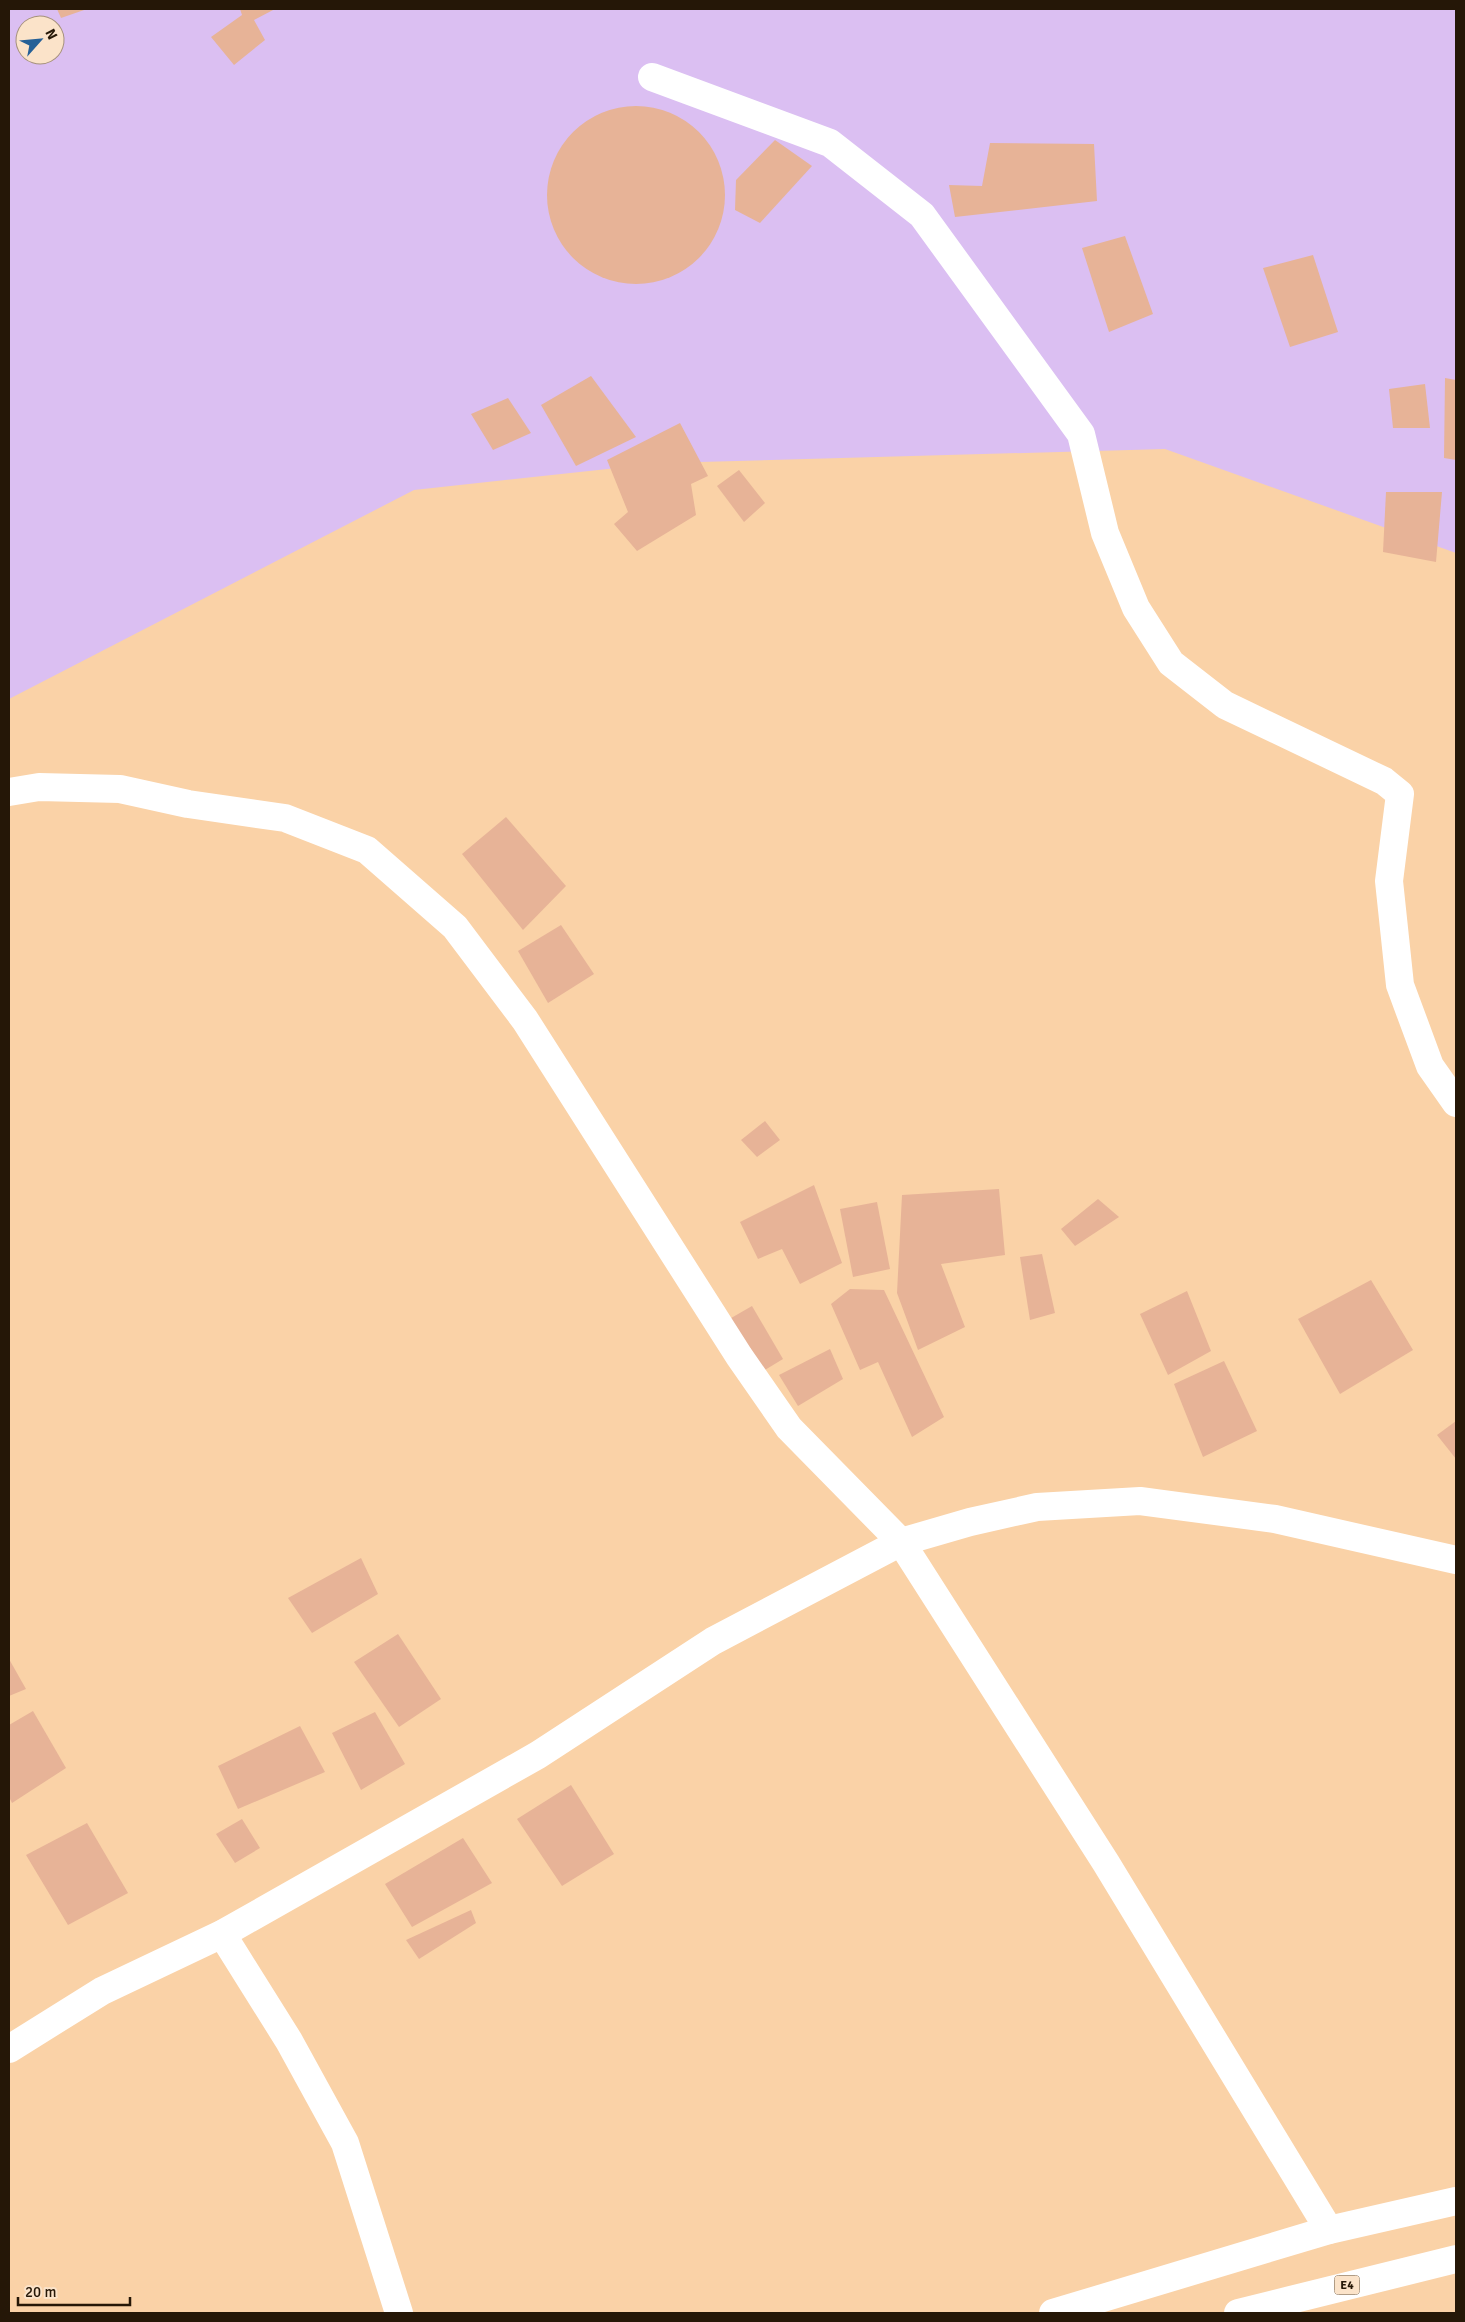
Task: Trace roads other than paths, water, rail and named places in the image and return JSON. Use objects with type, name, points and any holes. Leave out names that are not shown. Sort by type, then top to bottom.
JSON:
[{"type":"main road","points":[[652,77],[830,142],[922,215],[1081,434],[1104,533],[1136,608],[1171,663],[1225,704],[1384,781],[1400,794],[1389,881],[1400,985],[1430,1066],[1456,1102]]},
{"type":"main road","points":[[9,792],[39,787],[120,789],[188,804],[285,818],[367,850],[455,927],[525,1020],[738,1356],[789,1428],[901,1542],[1106,1863],[1328,2230]]},
{"type":"main road","points":[[9,2049],[102,1991],[222,1934],[538,1755],[713,1641],[901,1542],[970,1522],[1037,1507],[1140,1501],[1275,1519],[1456,1560]]},
{"type":"main road","points":[[222,1934],[289,2041],[345,2143],[399,2313]]},
{"type":"main road","points":[[1053,2313],[1328,2230],[1456,2201]]},
{"type":"main road","name":"E4","points":[[1238,2313],[1456,2259]]}]
